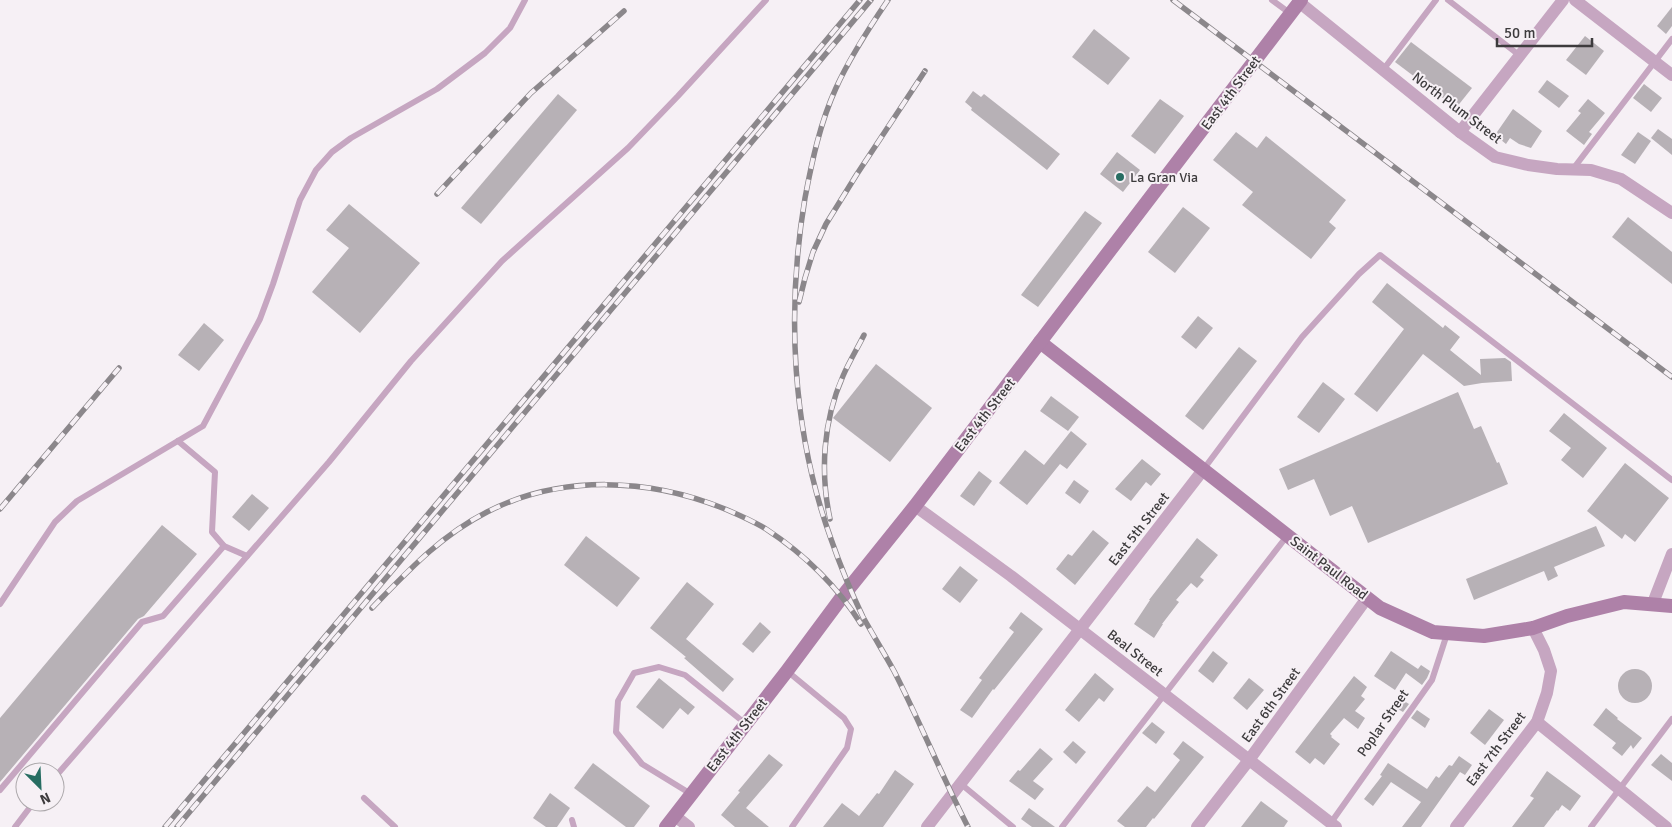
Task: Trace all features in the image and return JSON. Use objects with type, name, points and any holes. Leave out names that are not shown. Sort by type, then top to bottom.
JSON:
[{"type":"main road","name":"East 4th Street","points":[[666,827],[1300,1]]},
{"type":"main road","name":"Saint Paul Road","points":[[1040,342],[1380,608],[1433,632],[1484,636],[1533,628],[1567,616],[1624,602],[1672,606]]},
{"type":"street","points":[[1460,132],[1563,0]]},
{"type":"street","points":[[1575,0],[1672,75]]},
{"type":"street","name":"North Plum Street","points":[[1300,1],[1460,132],[1495,157],[1528,165],[1557,169],[1590,170],[1621,180],[1671,210]]},
{"type":"street","name":"East 5th Street","points":[[928,827],[1203,470]]},
{"type":"street","name":"Beal Street","points":[[914,506],[1011,576],[1249,760],[1331,826]]},
{"type":"street","points":[[1652,604],[1672,554]]},
{"type":"street","name":"East 6th Street","points":[[1197,827],[1249,760],[1367,598]]},
{"type":"street","name":"East 7th Street","points":[[1456,827],[1537,722],[1547,694],[1551,670],[1533,628]]},
{"type":"street","points":[[1537,722],[1666,827]]},
{"type":"street","points":[[675,816],[689,827]]},
{"type":"lane","points":[[0,604],[55,522],[77,500],[203,426],[260,319],[300,200],[316,170],[332,152],[351,138],[437,89],[485,53],[510,28],[525,0]]},
{"type":"lane","points":[[65,765],[329,462],[411,361],[502,261],[628,148],[766,0]]},
{"type":"lane","points":[[1272,0],[1291,14]]},
{"type":"lane","points":[[1383,70],[1436,0]]},
{"type":"lane","points":[[1448,0],[1519,55]]},
{"type":"lane","points":[[1573,169],[1672,39]]},
{"type":"lane","name":"East 5th Street","points":[[1203,470],[1302,337],[1359,274],[1380,255],[1672,480]]},
{"type":"lane","points":[[178,441],[215,472],[212,532],[224,546],[247,556]]},
{"type":"lane","points":[[1062,827],[1287,536]]},
{"type":"lane","points":[[0,790],[142,622],[163,616],[224,546]]},
{"type":"lane","name":"Poplar Street","points":[[1331,826],[1432,680],[1447,633]]},
{"type":"lane","points":[[692,794],[642,764],[616,732],[618,701],[634,673],[659,666],[685,675],[746,724]]},
{"type":"lane","points":[[787,671],[844,718],[851,729],[847,748],[792,827]]},
{"type":"lane","points":[[1591,827],[1672,719]]},
{"type":"lane","points":[[961,784],[1013,827]]},
{"type":"lane","points":[[364,798],[395,827]]},
{"type":"lane","points":[[15,827],[26,812]]},
{"type":"building","points":[[1672,7],[1672,26],[1666,34],[1657,26]]},
{"type":"building","points":[[1094,29],[1130,58],[1108,85],[1072,57]]},
{"type":"building","points":[[1585,36],[1604,51],[1586,75],[1566,60]]},
{"type":"building","points":[[1411,42],[1472,88],[1456,108],[1395,62]]},
{"type":"building","points":[[1547,80],[1569,96],[1559,108],[1538,92]]},
{"type":"building","points":[[1644,84],[1662,98],[1651,112],[1633,98]]},
{"type":"building","points":[[973,91],[981,97],[984,94],[1060,154],[1047,170],[971,110],[972,108],[965,102]]},
{"type":"building","points":[[558,94],[577,110],[481,224],[461,208]]},
{"type":"building","points":[[1160,99],[1184,116],[1155,154],[1131,136]]},
{"type":"building","points":[[1588,99],[1605,113],[1589,132],[1592,134],[1584,145],[1566,131],[1581,113],[1578,111]]},
{"type":"building","points":[[1513,109],[1542,131],[1531,148],[1519,144],[1510,138],[1506,144],[1495,135]]},
{"type":"building","points":[[1658,129],[1672,139],[1672,155],[1651,138]]},
{"type":"building","points":[[1236,132],[1257,148],[1266,136],[1346,200],[1329,222],[1336,228],[1311,259],[1242,205],[1253,192],[1213,160]]},
{"type":"building","points":[[1638,132],[1651,141],[1635,164],[1621,155]]},
{"type":"building","points":[[1117,152],[1140,170],[1123,192],[1100,174]]},
{"type":"building","points":[[349,204],[420,263],[360,333],[312,292],[349,248],[326,230]]},
{"type":"building","points":[[1183,207],[1210,228],[1175,273],[1148,252]]},
{"type":"building","points":[[1085,211],[1102,223],[1038,307],[1021,295]]},
{"type":"building","points":[[1628,217],[1672,252],[1672,284],[1612,237]]},
{"type":"building","points":[[1387,283],[1443,328],[1445,325],[1460,337],[1450,350],[1481,375],[1480,359],[1505,358],[1511,362],[1512,381],[1464,386],[1423,354],[1377,412],[1354,394],[1404,329],[1372,302]]},
{"type":"building","points":[[1198,316],[1213,328],[1196,349],[1181,337]]},
{"type":"building","points":[[204,323],[224,340],[199,371],[178,355]]},
{"type":"building","points":[[1239,347],[1257,361],[1203,430],[1185,416]]},
{"type":"building","points":[[876,364],[932,408],[890,462],[833,418]]},
{"type":"building","points":[[1323,382],[1345,399],[1319,433],[1297,417]]},
{"type":"building","points":[[1458,392],[1474,429],[1481,426],[1508,484],[1368,543],[1352,506],[1330,516],[1314,479],[1288,490],[1279,469]]},
{"type":"building","points":[[1051,396],[1079,417],[1068,431],[1040,411]]},
{"type":"building","points":[[1564,413],[1607,448],[1583,478],[1561,460],[1571,448],[1549,431]]},
{"type":"building","points":[[1071,431],[1087,444],[1067,469],[1060,464],[1027,505],[999,483],[1025,450],[1044,465]]},
{"type":"building","points":[[1142,459],[1161,474],[1151,486],[1146,482],[1131,501],[1115,489]]},
{"type":"building","points":[[1625,463],[1669,498],[1635,542],[1625,534],[1622,539],[1587,511]]},
{"type":"building","points":[[979,471],[992,481],[974,506],[960,496]]},
{"type":"building","points":[[1074,480],[1089,491],[1080,504],[1065,493]]},
{"type":"building","points":[[252,494],[269,508],[249,531],[232,517]]},
{"type":"building","points":[[162,525],[197,554],[144,616],[138,619],[0,782],[0,718]]},
{"type":"building","points":[[1596,526],[1605,546],[1554,567],[1558,576],[1548,581],[1544,571],[1474,600],[1466,579]]},
{"type":"building","points":[[1093,530],[1109,543],[1075,585],[1056,569],[1068,554],[1072,556]]},
{"type":"building","points":[[586,536],[640,578],[617,607],[564,565]]},
{"type":"building","points":[[1197,538],[1218,555],[1200,577],[1204,580],[1197,588],[1191,583],[1176,600],[1179,602],[1154,638],[1134,624],[1149,600]]},
{"type":"building","points":[[960,566],[978,580],[960,603],[942,589]]},
{"type":"building","points":[[687,582],[714,604],[686,639],[734,679],[723,692],[684,658],[686,657],[650,628]]},
{"type":"building","points":[[1021,612],[1043,629],[993,689],[972,718],[960,710],[982,680],[979,678],[1014,632],[1009,628]]},
{"type":"building","points":[[760,622],[771,632],[753,653],[742,644]]},
{"type":"building","points":[[1213,651],[1228,663],[1213,683],[1198,671]]},
{"type":"building","points":[[1391,651],[1418,669],[1421,665],[1430,671],[1422,685],[1406,673],[1395,690],[1374,676]]},
{"type":"building","points":[[1635,669],[1647,674],[1652,686],[1647,698],[1635,703],[1623,698],[1618,686],[1623,674]]},
{"type":"building","points":[[1095,673],[1114,689],[1104,702],[1099,698],[1079,722],[1065,710]]},
{"type":"building","points":[[1354,676],[1367,687],[1361,696],[1365,699],[1355,711],[1365,718],[1358,729],[1344,718],[1330,734],[1340,744],[1324,765],[1315,758],[1310,764],[1295,752]]},
{"type":"building","points":[[659,678],[695,707],[688,715],[680,708],[663,729],[636,707]]},
{"type":"building","points":[[1249,678],[1264,690],[1247,710],[1233,698]]},
{"type":"building","points":[[1404,701],[1409,704],[1403,712],[1398,709]]},
{"type":"building","points":[[1606,708],[1642,738],[1633,749],[1631,745],[1622,756],[1612,748],[1616,743],[1593,725]]},
{"type":"building","points":[[1489,709],[1504,720],[1485,745],[1470,733]]},
{"type":"building","points":[[1417,710],[1430,719],[1425,728],[1411,718]]},
{"type":"building","points":[[1152,722],[1165,732],[1156,744],[1142,733]]},
{"type":"building","points":[[1073,741],[1086,752],[1076,764],[1063,752]]},
{"type":"building","points":[[1183,741],[1204,757],[1146,827],[1125,827],[1117,821],[1147,786],[1155,792],[1180,760],[1173,754]]},
{"type":"building","points":[[1040,748],[1053,759],[1033,781],[1044,789],[1035,800],[1009,781]]},
{"type":"building","points":[[769,754],[783,765],[746,808],[769,827],[735,827],[721,815]]},
{"type":"building","points":[[1661,754],[1672,763],[1672,781],[1651,765]]},
{"type":"building","points":[[1459,756],[1472,765],[1465,775],[1460,772],[1421,827],[1402,827],[1421,802],[1391,782],[1373,806],[1364,799],[1382,776],[1380,775],[1388,763],[1427,789],[1436,776],[1439,778],[1449,765],[1452,766]]},
{"type":"building","points":[[593,763],[650,806],[634,827],[626,827],[574,788]]},
{"type":"building","points":[[895,770],[914,784],[883,827],[823,827],[842,803],[859,816],[877,793],[879,794]]},
{"type":"building","points":[[1547,771],[1581,796],[1570,811],[1562,805],[1544,827],[1512,827],[1534,798],[1530,796]]},
{"type":"building","points":[[550,793],[570,808],[557,827],[546,827],[533,818]]},
{"type":"building","points":[[1261,801],[1288,821],[1284,827],[1241,827]]},
{"type":"building","points":[[1029,808],[1055,827],[1032,827],[1021,819]]},
{"type":"railway","points":[[165,827],[860,0]]},
{"type":"railway","points":[[177,827],[871,0]]},
{"type":"railway","points":[[888,0],[841,76],[825,115],[814,156],[805,198],[799,241],[796,284],[796,370],[808,456],[818,498],[838,559],[863,617],[894,671],[968,827]]},
{"type":"railway","points":[[1173,0],[1672,377]]},
{"type":"railway","points":[[437,194],[531,93],[624,11]]},
{"type":"railway","points":[[799,302],[813,252],[826,224],[925,71]]},
{"type":"railway","points":[[830,519],[824,465],[827,429],[836,393],[864,335]]},
{"type":"railway","points":[[0,509],[119,368]]},
{"type":"railway","points":[[372,608],[439,543],[470,521],[487,512],[515,500],[545,491],[575,486],[606,485],[636,486],[667,491],[725,509],[756,523],[794,549],[819,572],[852,610],[861,624]]},
{"type":"place","name":"La Gran Via","points":[[1120,177]]}]
